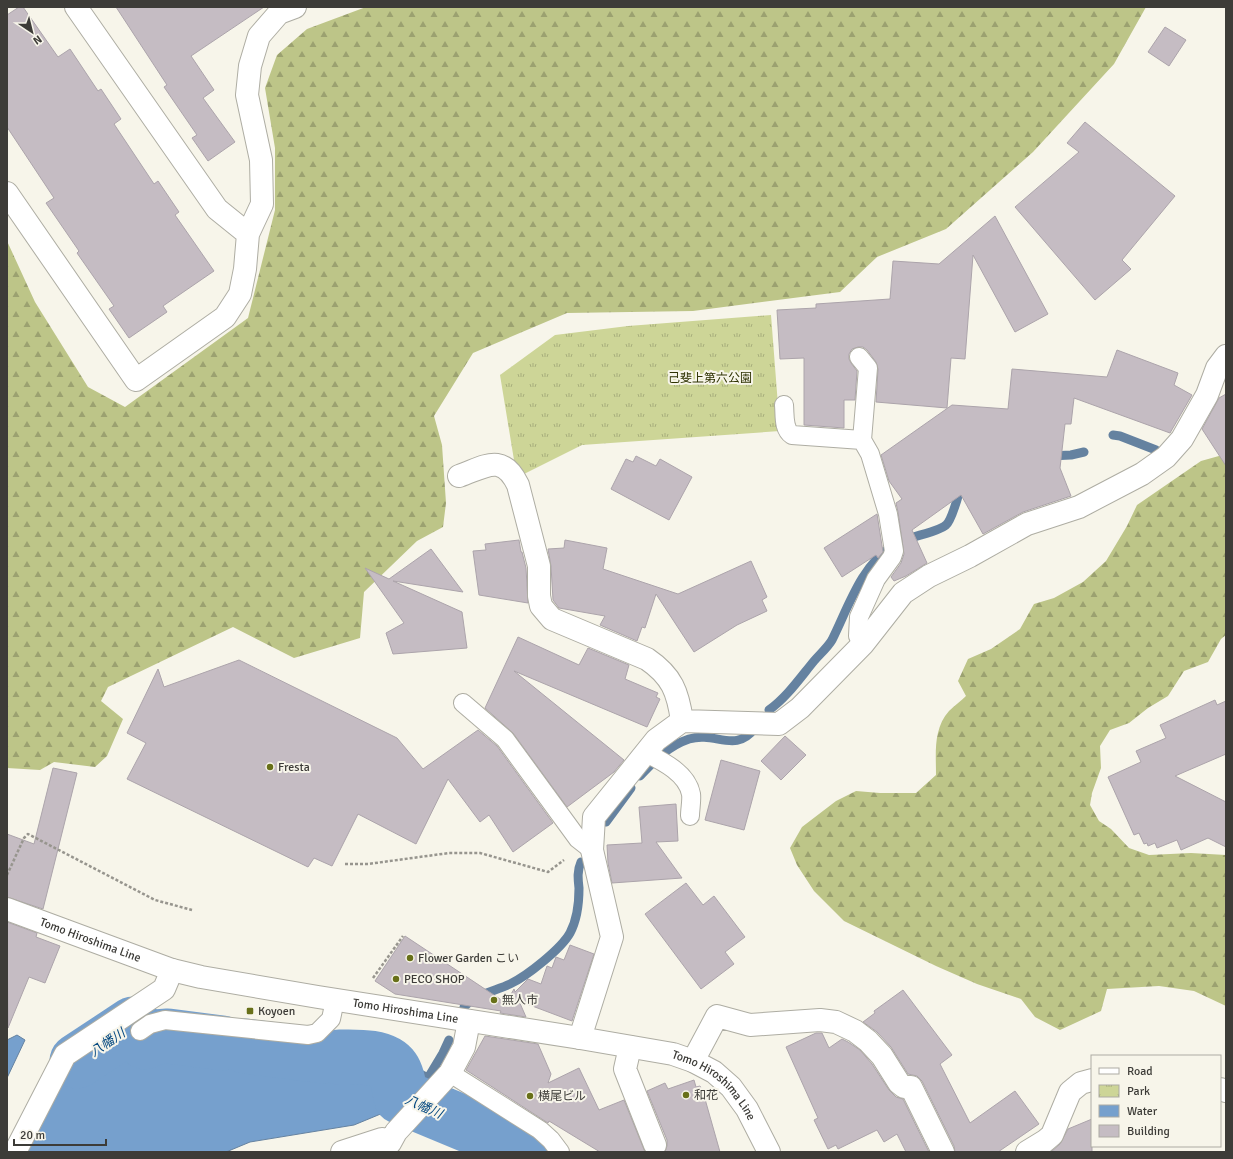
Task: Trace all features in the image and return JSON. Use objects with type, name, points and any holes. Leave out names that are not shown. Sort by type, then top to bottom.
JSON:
[{"type":"street","points":[[76,7],[217,209],[248,234]]},
{"type":"street","points":[[7,193],[136,380],[225,317],[240,294],[246,269],[248,234],[262,204],[261,160],[247,95],[250,66],[259,36],[283,9]]},
{"type":"street","points":[[580,1038],[612,937],[588,847],[594,817],[654,757],[656,740],[682,721],[779,724],[800,708],[862,644],[903,593],[929,576],[970,556],[1027,524],[1079,507],[1142,474],[1166,457],[1182,439],[1207,395],[1217,368],[1226,356]]},
{"type":"street","points":[[458,476],[493,464],[500,465],[507,470],[515,479],[522,500],[539,566],[539,596],[546,613],[552,619],[647,659],[656,665],[666,674],[673,684],[679,701],[682,721]]},
{"type":"street","name":"Tomo Hiroshima Line","points":[[7,909],[172,970],[225,982],[673,1054],[692,1061],[714,1072],[731,1087],[747,1109],[769,1152]]},
{"type":"street","points":[[15,1152],[65,1054],[164,989],[172,970]]},
{"type":"street","points":[[692,1061],[717,1016],[750,1025],[820,1020],[836,1022],[855,1031],[868,1042],[882,1056],[899,1083],[904,1087],[911,1087],[943,1152]]},
{"type":"street","points":[[342,1152],[382,1139],[390,1142],[448,1076],[464,1047],[469,1021]]},
{"type":"street","points":[[630,1047],[625,1069],[655,1145]]},
{"type":"street","points":[[1027,1152],[1052,1135],[1070,1092],[1081,1083],[1091,1080]]},
{"type":"lane","points":[[859,357],[868,368],[862,440],[870,454],[888,514],[893,547],[892,557],[876,579],[859,617],[858,636],[862,644]]},
{"type":"lane","points":[[784,405],[786,428],[792,435],[862,440]]},
{"type":"lane","points":[[463,703],[505,739],[578,839],[588,847]]},
{"type":"lane","points":[[654,757],[687,782],[691,795],[690,816]]},
{"type":"lane","points":[[140,1031],[150,1024],[165,1020],[179,1020],[308,1035],[317,1033],[331,1019],[335,1000]]},
{"type":"lane","points":[[448,1076],[540,1130],[551,1140],[560,1152]]},
{"type":"path","points":[[7,875],[24,838],[28,834],[155,900],[192,910]]},
{"type":"path","points":[[344,864],[368,864],[449,854],[480,853],[548,872],[588,847]]},
{"type":"path","points":[[362,1004],[366,988],[403,936]]},
{"type":"green space","points":[[366,7],[1146,7],[1114,64],[1033,152],[946,229],[877,257],[840,292],[693,311],[567,313],[473,353],[434,416],[442,445],[446,503],[443,527],[417,541],[364,592],[360,638],[294,658],[233,627],[108,687],[101,701],[123,719],[107,756],[95,767],[54,762],[40,770],[7,768],[7,241],[35,302],[88,387],[125,407],[248,318],[275,210],[275,148],[265,88],[277,55],[307,29]]},
{"type":"green space","name":"己斐上第六公園","points":[[771,315],[780,431],[582,445],[524,474],[514,460],[500,375],[555,335],[628,326]]},
{"type":"green space","points":[[1226,454],[1226,635],[1221,639],[1208,662],[1184,671],[1168,696],[1148,708],[1129,723],[1110,730],[1100,746],[1101,768],[1092,793],[1090,805],[1099,821],[1111,829],[1129,848],[1149,855],[1191,853],[1226,855],[1226,1006],[1194,991],[1159,986],[1107,989],[1101,1011],[1060,1030],[1035,1017],[1021,999],[977,984],[936,966],[844,921],[814,891],[797,865],[790,848],[802,827],[836,801],[856,791],[916,793],[936,775],[936,742],[938,733],[944,718],[949,711],[966,696],[958,681],[968,659],[991,649],[1020,629],[1034,604],[1054,598],[1083,582],[1106,561],[1127,526],[1137,505],[1201,461]]},
{"type":"water","points":[[130,1025],[145,1046],[156,1040],[168,1039],[222,1045],[220,1060],[244,1049],[323,1058],[322,1069],[337,1061],[385,1064],[387,1061],[417,1075],[447,1094],[509,1142],[426,1132],[383,1113],[354,1125],[250,1142],[226,1152],[27,1152],[69,1070],[74,1072],[78,1062],[75,1060]]},
{"type":"water","points":[[17,1035],[25,1040],[7,1078],[7,1040]]},
{"type":"building","points":[[19,7],[23,7],[58,57],[70,49],[98,91],[101,89],[121,119],[114,124],[154,184],[158,181],[179,212],[175,215],[214,271],[163,306],[167,312],[129,338],[109,309],[114,306],[77,253],[79,251],[46,203],[54,198],[7,127],[7,15]]},
{"type":"building","points":[[116,7],[264,7],[191,56],[214,90],[203,98],[235,142],[208,161],[192,138],[197,135],[164,87],[167,85]]},
{"type":"building","points":[[1165,27],[1186,40],[1169,66],[1148,52]]},
{"type":"building","points":[[1085,122],[1175,196],[1122,260],[1131,269],[1095,300],[1015,207],[1079,152],[1067,143]]},
{"type":"building","points":[[995,216],[1048,314],[1015,332],[973,255],[965,359],[951,358],[947,408],[876,402],[878,369],[876,362],[867,350],[863,347],[858,347],[852,349],[849,354],[849,359],[857,371],[855,400],[844,400],[844,428],[804,425],[804,358],[780,359],[777,310],[816,308],[816,304],[890,299],[893,261],[939,264]]},
{"type":"building","points":[[1117,350],[1178,373],[1174,385],[1192,395],[1170,433],[1074,398],[1071,424],[1065,424],[1060,468],[1071,496],[1023,512],[983,534],[961,495],[912,530],[927,563],[906,576],[894,581],[891,577],[901,563],[904,554],[896,503],[902,499],[889,481],[881,455],[952,405],[1008,409],[1012,369],[1107,377]]},
{"type":"building","points":[[1226,394],[1226,466],[1202,429],[1219,398]]},
{"type":"building","points":[[636,456],[656,466],[660,459],[692,477],[669,520],[611,489],[626,459],[633,462]]},
{"type":"building","points":[[877,514],[883,552],[878,558],[876,555],[842,577],[824,548]]},
{"type":"building","points":[[519,540],[526,568],[528,603],[479,595],[473,551],[486,550],[485,544]]},
{"type":"building","points":[[565,540],[607,548],[603,569],[678,594],[751,561],[767,597],[762,600],[767,611],[737,625],[694,652],[656,594],[645,628],[642,627],[637,641],[600,625],[605,616],[559,608],[553,600],[551,566],[548,549],[564,548]]},
{"type":"building","points":[[431,549],[463,592],[393,581],[462,612],[467,648],[393,654],[386,633],[404,623],[365,568],[389,579]]},
{"type":"building","points":[[518,637],[579,665],[588,648],[629,665],[625,679],[658,693],[656,697],[660,699],[647,727],[514,671],[624,760],[614,772],[567,807],[513,733],[485,708]]},
{"type":"building","points":[[239,660],[397,738],[423,769],[478,730],[497,746],[553,823],[513,852],[489,815],[480,822],[448,779],[416,844],[358,814],[332,866],[314,858],[308,867],[127,779],[146,743],[127,733],[158,669],[164,687]]},
{"type":"building","points":[[1215,700],[1217,705],[1226,701],[1226,754],[1175,776],[1226,802],[1226,847],[1208,838],[1181,850],[1177,840],[1157,848],[1155,843],[1148,846],[1147,843],[1144,844],[1139,833],[1134,835],[1108,777],[1141,762],[1136,751],[1166,738],[1160,725]]},
{"type":"building","points":[[785,736],[806,755],[781,780],[761,761]]},
{"type":"building","points":[[721,760],[760,771],[744,830],[705,820]]},
{"type":"building","points":[[53,768],[77,773],[43,909],[7,897],[7,834],[34,844]]},
{"type":"building","points":[[676,804],[678,841],[656,842],[682,878],[612,883],[608,863],[607,845],[642,843],[639,807]]},
{"type":"building","points":[[686,883],[703,905],[714,896],[745,937],[725,952],[734,964],[701,989],[645,914]]},
{"type":"building","points":[[7,922],[37,933],[36,937],[60,946],[45,983],[29,977],[8,1028]]},
{"type":"building","points":[[405,936],[506,1003],[514,989],[515,992],[528,979],[541,984],[547,966],[552,968],[556,957],[564,960],[570,945],[594,954],[572,1021],[519,1001],[526,1017],[500,1013],[501,1011],[395,994],[375,981]]},
{"type":"building","points":[[903,990],[952,1055],[940,1064],[970,1123],[1015,1091],[1039,1124],[998,1152],[955,1152],[954,1146],[922,1081],[917,1076],[908,1074],[891,1047],[877,1032],[863,1022],[875,1013],[874,1011]]},
{"type":"building","points":[[816,1033],[822,1033],[829,1048],[842,1039],[860,1050],[872,1064],[889,1090],[896,1097],[903,1099],[929,1152],[906,1152],[897,1134],[884,1142],[877,1130],[838,1149],[836,1145],[828,1149],[814,1120],[818,1118],[786,1047]]},
{"type":"building","points":[[485,1036],[538,1044],[551,1074],[548,1083],[579,1068],[599,1110],[624,1100],[645,1152],[600,1152],[549,1121],[548,1123],[466,1070]]},
{"type":"building","points":[[694,1080],[696,1087],[700,1086],[705,1099],[720,1152],[665,1152],[667,1140],[647,1091],[665,1083],[668,1089]]},
{"type":"building","points":[[1091,1119],[1092,1152],[1051,1152],[1060,1144],[1068,1129]]},
{"type":"waterway","points":[[1113,435],[1120,436],[1156,450]]},
{"type":"waterway","points":[[1050,456],[1071,455],[1084,452]]},
{"type":"waterway","points":[[903,540],[932,532],[946,525],[952,515],[959,493],[966,490]]},
{"type":"waterway","points":[[769,710],[776,705],[798,681],[830,643],[856,588],[881,554],[892,546]]},
{"type":"waterway","points":[[640,776],[662,754],[681,742],[699,737],[732,741],[740,740],[748,736],[755,728]]},
{"type":"waterway","points":[[606,822],[631,788]]},
{"type":"waterway","points":[[464,1007],[474,999],[510,984],[525,975],[543,962],[566,939],[574,923],[577,911],[579,894],[578,872],[581,862]]},
{"type":"waterway","name":"八幡川","points":[[77,1061],[133,1024],[145,1042],[155,1037],[168,1036],[222,1043]]},
{"type":"waterway","name":"八幡川","points":[[206,1041],[210,1039],[223,1041]]},
{"type":"waterway","points":[[339,1053],[387,1057],[428,1078],[449,1040]]},
{"type":"waterway","name":"八幡川","points":[[246,1044],[324,1052]]},
{"type":"waterway","name":"八幡川","points":[[245,1046],[323,1056]]},
{"type":"waterway","name":"八幡川","points":[[339,1057],[368,1058],[388,1064],[395,1072],[401,1097],[509,1142],[521,1148],[524,1152]]},
{"type":"place","name":"Fresta","points":[[270,767]]},
{"type":"place","name":"Flower Garden こい","points":[[410,958]]},
{"type":"place","name":"PECO SHOP","points":[[396,979]]},
{"type":"place","name":"無人市","points":[[494,1000]]},
{"type":"place","name":"Koyoen","points":[[250,1011]]},
{"type":"place","name":"和花","points":[[686,1095]]},
{"type":"place","name":"横尾ビル","points":[[530,1096]]}]
